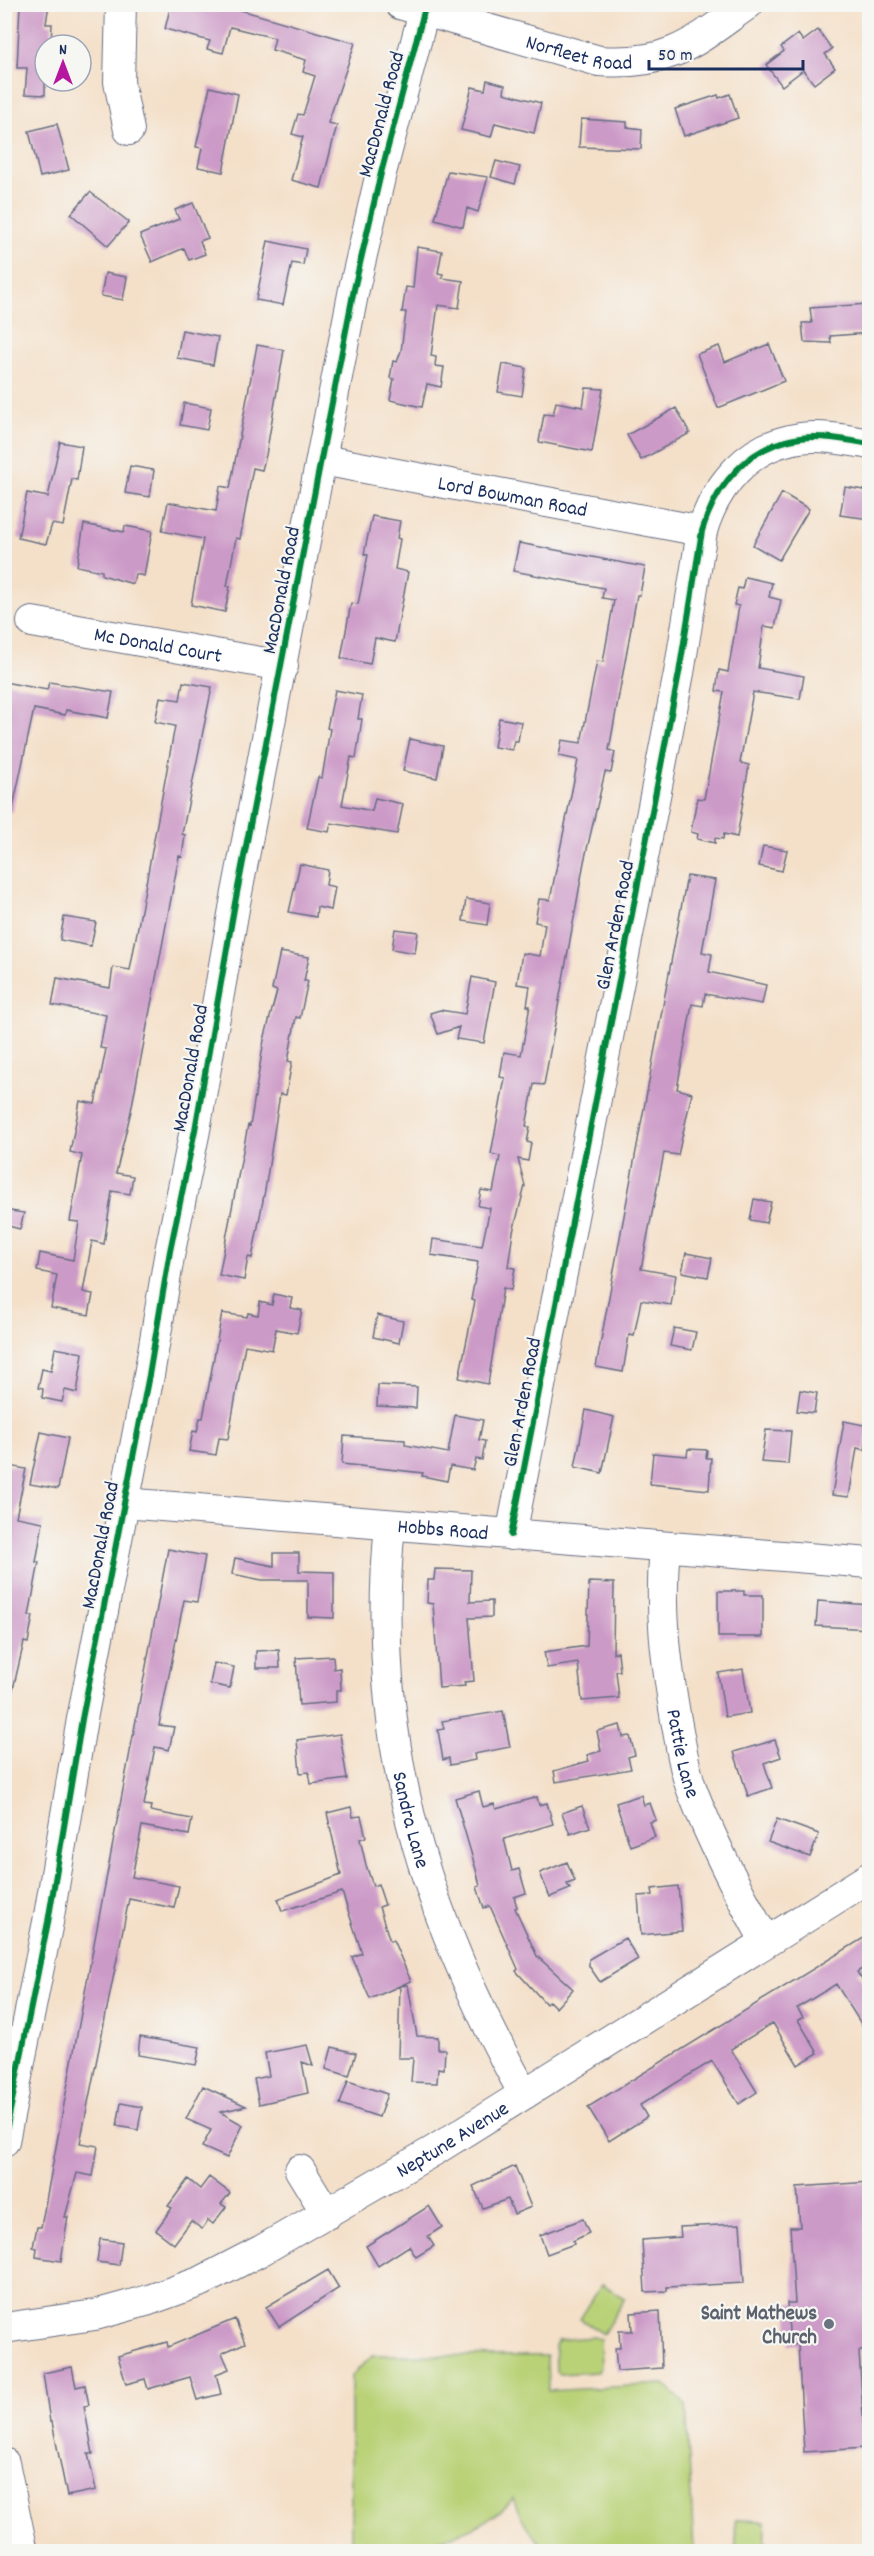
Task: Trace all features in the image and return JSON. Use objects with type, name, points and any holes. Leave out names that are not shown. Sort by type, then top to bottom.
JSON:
[{"type":"street","points":[[121,4],[119,82],[129,130]]},
{"type":"street","name":"Norfleet Road","points":[[416,6],[599,61],[630,63],[650,60],[688,46],[748,4]]},
{"type":"street","name":"MacDonald Road","points":[[4,2141],[48,1923],[82,1719],[195,1130],[235,903],[283,666],[354,289],[416,6]]},
{"type":"street","name":"Glen Arden Road","points":[[511,1535],[680,673],[702,531],[709,508],[733,472],[755,454],[777,444],[800,438],[825,437],[870,444]]},
{"type":"street","name":"Lord Bowman Road","points":[[322,460],[702,531]]},
{"type":"street","name":"Mc Donald Court","points":[[32,622],[283,666]]},
{"type":"street","name":"Hobbs Road","points":[[124,1503],[870,1563]]},
{"type":"street","name":"Sandra Lane","points":[[390,1525],[384,1613],[386,1675],[391,1725],[404,1799],[417,1850],[444,1928],[490,2033],[524,2094]]},
{"type":"street","name":"Pattie Lane","points":[[665,1548],[663,1622],[667,1669],[684,1762],[693,1793],[728,1873],[766,1942]]},
{"type":"street","name":"Neptune Avenue","points":[[4,2328],[95,2315],[149,2300],[202,2281],[327,2214],[524,2094],[870,1877]]},
{"type":"street","points":[[300,2169],[327,2214]]},
{"type":"street","points":[[4,2463],[23,2552]]},
{"type":"green space","points":[[602,2284],[625,2298],[603,2334],[580,2319]]},
{"type":"green space","points":[[593,2337],[600,2339],[601,2367],[598,2372],[559,2374],[556,2371],[555,2345],[559,2340]]},
{"type":"green space","points":[[373,2355],[547,2356],[548,2391],[663,2384],[686,2404],[694,2551],[549,2551],[528,2528],[513,2499],[497,2513],[459,2533],[394,2546],[351,2547],[351,2376]]},
{"type":"green space","points":[[735,2520],[766,2521],[765,2551],[735,2551]]},
{"type":"building","points":[[20,4],[49,4],[46,24],[52,24],[52,33],[33,33],[33,93],[45,93],[45,95],[25,94],[27,68],[17,68]]},
{"type":"building","points":[[171,4],[184,4],[218,13],[220,4],[355,43],[328,123],[337,125],[321,188],[291,180],[303,137],[292,134],[298,114],[303,115],[315,76],[303,72],[306,60],[272,50],[275,38],[230,27],[223,53],[207,49],[210,41],[165,29]]},
{"type":"building","points":[[818,30],[832,49],[825,54],[835,68],[814,84],[803,70],[782,86],[766,65],[784,51],[781,47],[798,34],[803,41]]},
{"type":"building","points":[[487,80],[505,85],[504,93],[541,103],[534,133],[495,123],[491,137],[461,130],[472,87],[485,90]]},
{"type":"building","points":[[210,87],[238,94],[223,172],[198,167],[202,148],[196,147]]},
{"type":"building","points":[[730,94],[738,118],[684,136],[675,109],[718,95],[719,98]]},
{"type":"building","points":[[581,119],[627,122],[627,127],[642,129],[641,149],[579,147]]},
{"type":"building","points":[[57,124],[69,170],[40,177],[29,131]]},
{"type":"building","points":[[496,161],[520,167],[515,184],[491,177]]},
{"type":"building","points":[[448,171],[488,177],[478,212],[467,208],[463,227],[435,219]]},
{"type":"building","points":[[90,192],[129,222],[108,246],[71,214]]},
{"type":"building","points":[[193,203],[208,238],[200,241],[205,254],[189,260],[184,248],[152,262],[140,235],[179,219],[175,210]]},
{"type":"building","points":[[268,241],[306,249],[303,265],[292,263],[283,305],[256,300]]},
{"type":"building","points":[[417,247],[442,251],[438,273],[443,274],[442,278],[463,281],[459,308],[438,305],[431,356],[436,357],[435,366],[444,367],[441,387],[427,384],[422,407],[390,400],[394,379],[390,378],[393,361],[397,362],[401,351],[406,312],[402,312],[406,287],[413,288]]},
{"type":"building","points":[[105,273],[127,277],[123,300],[101,296]]},
{"type":"building","points":[[868,304],[870,333],[830,336],[831,343],[804,342],[802,323],[812,323],[810,308]]},
{"type":"building","points":[[182,330],[218,337],[213,365],[177,358]]},
{"type":"building","points":[[769,344],[784,381],[718,408],[697,354],[719,346],[725,362]]},
{"type":"building","points":[[257,345],[284,350],[266,455],[262,470],[253,468],[240,539],[236,538],[227,586],[230,586],[225,612],[191,605],[203,539],[162,531],[168,502],[216,511],[220,486],[230,488]]},
{"type":"building","points":[[503,364],[526,368],[522,396],[498,392]]},
{"type":"building","points":[[586,388],[603,389],[592,452],[539,442],[544,414],[553,415],[556,402],[583,407]]},
{"type":"building","points":[[184,403],[211,408],[207,430],[180,425]]},
{"type":"building","points":[[676,408],[690,433],[641,460],[627,435]]},
{"type":"building","points":[[60,442],[82,446],[77,480],[72,479],[63,526],[52,524],[46,544],[18,538],[27,493],[48,497]]},
{"type":"building","points":[[130,466],[154,470],[150,497],[125,493]]},
{"type":"building","points":[[845,487],[870,491],[870,519],[840,515]]},
{"type":"building","points":[[782,493],[809,509],[779,560],[753,545]]},
{"type":"building","points":[[372,516],[400,521],[397,538],[400,539],[395,569],[408,572],[395,642],[375,638],[370,664],[341,658],[351,603],[358,604],[368,555],[364,554]]},
{"type":"building","points":[[84,524],[124,532],[125,526],[152,531],[144,576],[135,574],[133,584],[102,575],[102,571],[77,566]]},
{"type":"building","points":[[519,543],[645,567],[640,595],[637,595],[609,750],[615,752],[611,773],[605,772],[584,862],[544,1085],[534,1084],[526,1126],[530,1127],[527,1142],[531,1143],[528,1161],[518,1159],[525,1186],[513,1232],[508,1267],[515,1268],[511,1290],[503,1288],[488,1384],[459,1378],[475,1301],[471,1300],[478,1262],[431,1255],[433,1239],[482,1246],[490,1208],[478,1206],[481,1190],[493,1192],[500,1156],[491,1154],[505,1078],[500,1077],[504,1052],[521,1055],[530,1006],[527,1006],[530,986],[517,984],[522,953],[540,956],[545,924],[535,922],[539,899],[550,900],[578,760],[559,756],[562,740],[581,743],[597,661],[603,662],[614,600],[602,598],[604,588],[513,571]]},
{"type":"building","points":[[745,577],[772,583],[769,597],[781,600],[775,628],[764,626],[758,668],[804,676],[800,699],[753,692],[740,763],[749,765],[737,837],[724,834],[723,839],[715,838],[715,843],[697,839],[698,834],[691,832],[697,798],[704,799],[724,692],[716,691],[719,670],[728,672],[739,606],[734,605],[738,588],[742,589]]},
{"type":"building","points":[[4,682],[47,690],[49,682],[113,692],[108,718],[66,710],[65,715],[34,709],[12,812],[4,811],[4,748],[8,729],[4,729]]},
{"type":"building","points":[[183,682],[212,687],[182,834],[185,835],[182,857],[179,856],[131,1111],[116,1173],[133,1176],[130,1194],[112,1191],[104,1244],[92,1241],[83,1292],[93,1294],[89,1315],[51,1308],[57,1275],[37,1271],[40,1253],[73,1260],[79,1222],[70,1221],[82,1155],[70,1152],[80,1101],[95,1104],[106,1049],[100,1048],[106,1015],[52,1005],[57,978],[110,988],[113,967],[130,970],[175,726],[155,722],[160,697],[180,700]]},
{"type":"building","points":[[335,690],[362,695],[358,719],[362,719],[356,758],[351,757],[342,805],[372,811],[375,798],[403,804],[397,834],[331,823],[329,832],[307,828],[318,777],[322,778],[330,729],[327,728]]},
{"type":"building","points":[[499,718],[521,722],[518,741],[514,741],[512,750],[494,747]]},
{"type":"building","points":[[410,739],[443,746],[437,778],[403,771]]},
{"type":"building","points":[[763,846],[787,850],[782,871],[759,866]]},
{"type":"building","points":[[300,864],[328,870],[326,885],[335,887],[331,910],[317,907],[316,917],[289,912]]},
{"type":"building","points":[[687,876],[715,880],[702,952],[712,954],[709,972],[766,985],[762,1004],[705,994],[703,1006],[692,1004],[677,1089],[692,1093],[678,1155],[664,1153],[641,1269],[676,1275],[671,1305],[641,1300],[634,1336],[629,1335],[623,1372],[596,1367]]},
{"type":"building","points":[[466,899],[490,903],[487,925],[463,921]]},
{"type":"building","points":[[64,917],[96,922],[91,946],[60,940]]},
{"type":"building","points":[[395,929],[418,932],[415,953],[392,949]]},
{"type":"building","points":[[280,952],[309,957],[304,981],[308,981],[300,1018],[296,1017],[288,1061],[292,1062],[286,1095],[280,1094],[252,1258],[248,1257],[244,1280],[219,1275],[248,1125],[250,1126],[264,1040],[277,991],[272,989]]},
{"type":"building","points":[[472,977],[495,982],[484,1043],[456,1039],[459,1027],[438,1034],[430,1013],[440,1010],[465,1014]]},
{"type":"building","points":[[754,1199],[771,1202],[766,1223],[750,1220]]},
{"type":"building","points":[[4,1210],[24,1213],[20,1229],[4,1225]]},
{"type":"building","points":[[686,1253],[712,1258],[708,1277],[682,1272]]},
{"type":"building","points":[[274,1294],[292,1298],[290,1308],[302,1310],[297,1333],[276,1329],[272,1350],[245,1345],[228,1439],[219,1438],[216,1455],[189,1451],[193,1431],[197,1432],[200,1418],[203,1418],[222,1313],[247,1317],[248,1313],[258,1315],[260,1302],[272,1305]]},
{"type":"building","points":[[377,1315],[403,1321],[399,1343],[373,1337]]},
{"type":"building","points":[[674,1328],[696,1332],[692,1350],[670,1346]]},
{"type":"building","points":[[55,1348],[83,1353],[77,1393],[65,1390],[62,1402],[42,1398],[43,1389],[38,1388],[42,1369],[51,1371]]},
{"type":"building","points":[[378,1385],[417,1387],[416,1408],[377,1406]]},
{"type":"building","points":[[800,1390],[817,1393],[814,1413],[797,1411]]},
{"type":"building","points":[[586,1410],[614,1417],[602,1473],[575,1467]]},
{"type":"building","points":[[455,1415],[483,1420],[479,1440],[485,1441],[482,1460],[476,1459],[473,1470],[450,1466],[447,1481],[422,1476],[423,1473],[342,1464],[344,1436],[405,1440],[405,1445],[448,1453]]},
{"type":"building","points":[[844,1421],[869,1426],[865,1450],[857,1448],[849,1497],[832,1495]]},
{"type":"building","points":[[766,1430],[791,1431],[788,1464],[761,1462]]},
{"type":"building","points":[[41,1432],[68,1438],[58,1489],[30,1484]]},
{"type":"building","points":[[688,1449],[707,1450],[706,1458],[711,1458],[709,1490],[650,1484],[653,1453],[687,1456]]},
{"type":"building","points":[[4,1465],[26,1469],[16,1517],[43,1522],[36,1562],[39,1562],[29,1616],[33,1616],[28,1643],[24,1642],[11,1698],[4,1697]]},
{"type":"building","points":[[168,1549],[205,1556],[197,1602],[184,1600],[159,1725],[174,1727],[169,1750],[155,1747],[144,1805],[151,1806],[150,1811],[192,1819],[189,1835],[142,1826],[132,1877],[179,1886],[174,1908],[129,1899],[80,2143],[98,2146],[93,2176],[77,2173],[65,2217],[68,2217],[61,2261],[36,2257],[37,2248],[33,2247],[37,2227],[41,2227]]},
{"type":"building","points":[[274,1553],[299,1553],[299,1571],[334,1572],[334,1618],[308,1617],[308,1580],[262,1580],[232,1574],[235,1558],[274,1566]]},
{"type":"building","points":[[435,1569],[471,1570],[470,1602],[492,1601],[492,1617],[469,1618],[474,1681],[464,1682],[465,1686],[439,1688],[433,1604],[427,1603],[428,1580],[434,1580]]},
{"type":"building","points":[[589,1582],[614,1583],[613,1653],[618,1652],[620,1671],[616,1671],[619,1698],[582,1701],[578,1663],[547,1668],[544,1652],[587,1646]]},
{"type":"building","points":[[718,1591],[744,1591],[744,1595],[763,1595],[763,1637],[718,1637]]},
{"type":"building","points":[[818,1601],[870,1605],[870,1629],[816,1626]]},
{"type":"building","points":[[279,1650],[280,1668],[256,1668],[256,1651]]},
{"type":"building","points":[[333,1656],[334,1669],[340,1668],[341,1690],[336,1690],[336,1702],[299,1705],[296,1658]]},
{"type":"building","points":[[214,1663],[234,1667],[230,1688],[210,1684]]},
{"type":"building","points":[[743,1669],[750,1713],[725,1717],[718,1673]]},
{"type":"building","points":[[503,1711],[510,1747],[474,1754],[475,1760],[450,1765],[449,1758],[443,1760],[438,1730],[444,1729],[442,1721]]},
{"type":"building","points":[[620,1725],[623,1737],[630,1736],[635,1755],[628,1757],[631,1769],[556,1782],[554,1771],[589,1761],[587,1755],[601,1751],[597,1731]]},
{"type":"building","points":[[340,1734],[347,1779],[311,1784],[309,1772],[300,1773],[297,1740]]},
{"type":"building","points":[[775,1740],[781,1757],[764,1763],[772,1788],[748,1796],[734,1752]]},
{"type":"building","points":[[479,1791],[483,1807],[494,1804],[496,1809],[537,1797],[539,1805],[547,1803],[553,1824],[504,1839],[512,1871],[519,1869],[526,1893],[514,1897],[517,1907],[515,1908],[537,1956],[573,1989],[556,2008],[549,2001],[546,2004],[516,1971],[518,1969],[490,1906],[484,1908],[477,1887],[480,1886],[477,1873],[455,1798]]},
{"type":"building","points":[[641,1795],[644,1805],[650,1803],[656,1820],[650,1822],[655,1837],[630,1846],[616,1803]]},
{"type":"building","points":[[582,1806],[590,1827],[570,1834],[562,1813]]},
{"type":"building","points":[[351,1807],[353,1817],[361,1816],[366,1837],[360,1839],[366,1865],[373,1886],[378,1884],[385,1905],[379,1907],[390,1941],[393,1940],[411,1981],[370,1999],[352,1957],[362,1953],[342,1892],[282,1911],[278,1899],[341,1875],[327,1813]]},
{"type":"building","points":[[777,1819],[819,1834],[810,1857],[768,1842]]},
{"type":"building","points":[[567,1862],[575,1881],[567,1884],[570,1889],[550,1897],[540,1873]]},
{"type":"building","points":[[678,1886],[682,1931],[641,1935],[638,1896],[653,1895],[652,1889]]},
{"type":"building","points":[[870,1934],[870,1964],[857,1972],[870,1992],[870,2038],[836,1984],[797,2008],[803,2017],[798,2020],[818,2053],[798,2065],[773,2023],[731,2049],[757,2092],[739,2104],[712,2061],[640,2105],[647,2117],[609,2141],[588,2107]]},
{"type":"building","points":[[625,1938],[638,1959],[600,1982],[589,1966],[589,1959]]},
{"type":"building","points":[[408,1985],[417,2036],[438,2037],[438,2049],[445,2049],[444,2069],[438,2068],[437,2083],[411,2082],[413,2058],[398,2058],[400,1986]]},
{"type":"building","points":[[140,2037],[200,2047],[196,2065],[138,2055]]},
{"type":"building","points":[[307,2045],[313,2066],[302,2062],[308,2093],[259,2104],[254,2079],[269,2076],[265,2053]]},
{"type":"building","points":[[332,2047],[356,2053],[349,2076],[326,2069]]},
{"type":"building","points":[[348,2081],[387,2094],[379,2117],[340,2104]]},
{"type":"building","points":[[203,2086],[246,2106],[220,2112],[243,2125],[227,2158],[202,2147],[211,2130],[186,2119]]},
{"type":"building","points":[[121,2103],[142,2107],[138,2130],[117,2126]]},
{"type":"building","points":[[515,2166],[531,2207],[514,2214],[508,2199],[483,2208],[473,2186]]},
{"type":"building","points":[[209,2177],[230,2193],[221,2204],[226,2207],[213,2224],[208,2220],[202,2229],[191,2221],[174,2244],[156,2230],[172,2208],[168,2206],[188,2179],[200,2189]]},
{"type":"building","name":"Saint Mathews Church","points":[[870,2182],[870,2350],[859,2351],[865,2448],[804,2452],[798,2344],[790,2345],[787,2303],[795,2303],[790,2227],[800,2227],[797,2187]]},
{"type":"building","points":[[429,2206],[442,2227],[428,2236],[434,2246],[416,2257],[409,2246],[378,2266],[366,2246]]},
{"type":"building","points":[[583,2219],[589,2233],[573,2241],[574,2244],[547,2254],[540,2235]]},
{"type":"building","points":[[740,2224],[744,2283],[667,2287],[667,2291],[645,2292],[642,2240],[681,2237],[680,2227]]},
{"type":"building","points":[[100,2239],[122,2242],[119,2265],[97,2262]]},
{"type":"building","points":[[328,2270],[339,2288],[279,2327],[266,2307]]},
{"type":"building","points":[[660,2311],[662,2368],[617,2371],[615,2348],[620,2348],[619,2331],[632,2331],[631,2313]]},
{"type":"building","points":[[235,2319],[245,2343],[222,2353],[229,2369],[216,2374],[221,2394],[197,2400],[190,2377],[148,2389],[145,2379],[126,2384],[118,2356],[167,2342],[168,2347]]},
{"type":"building","points":[[72,2367],[76,2387],[85,2385],[89,2405],[84,2406],[93,2454],[88,2454],[96,2490],[67,2496],[52,2422],[50,2422],[43,2373]]},
{"type":"cycle path","points":[[4,2141],[48,1922],[82,1719],[195,1130],[235,903],[354,289],[381,173],[426,4]]},
{"type":"cycle path","points":[[511,1535],[679,673],[702,531],[708,514],[726,483],[750,458],[765,449],[782,442],[809,437],[835,438],[870,444]]},
{"type":"place","name":"Saint Mathews Church","points":[[829,2324]]}]
